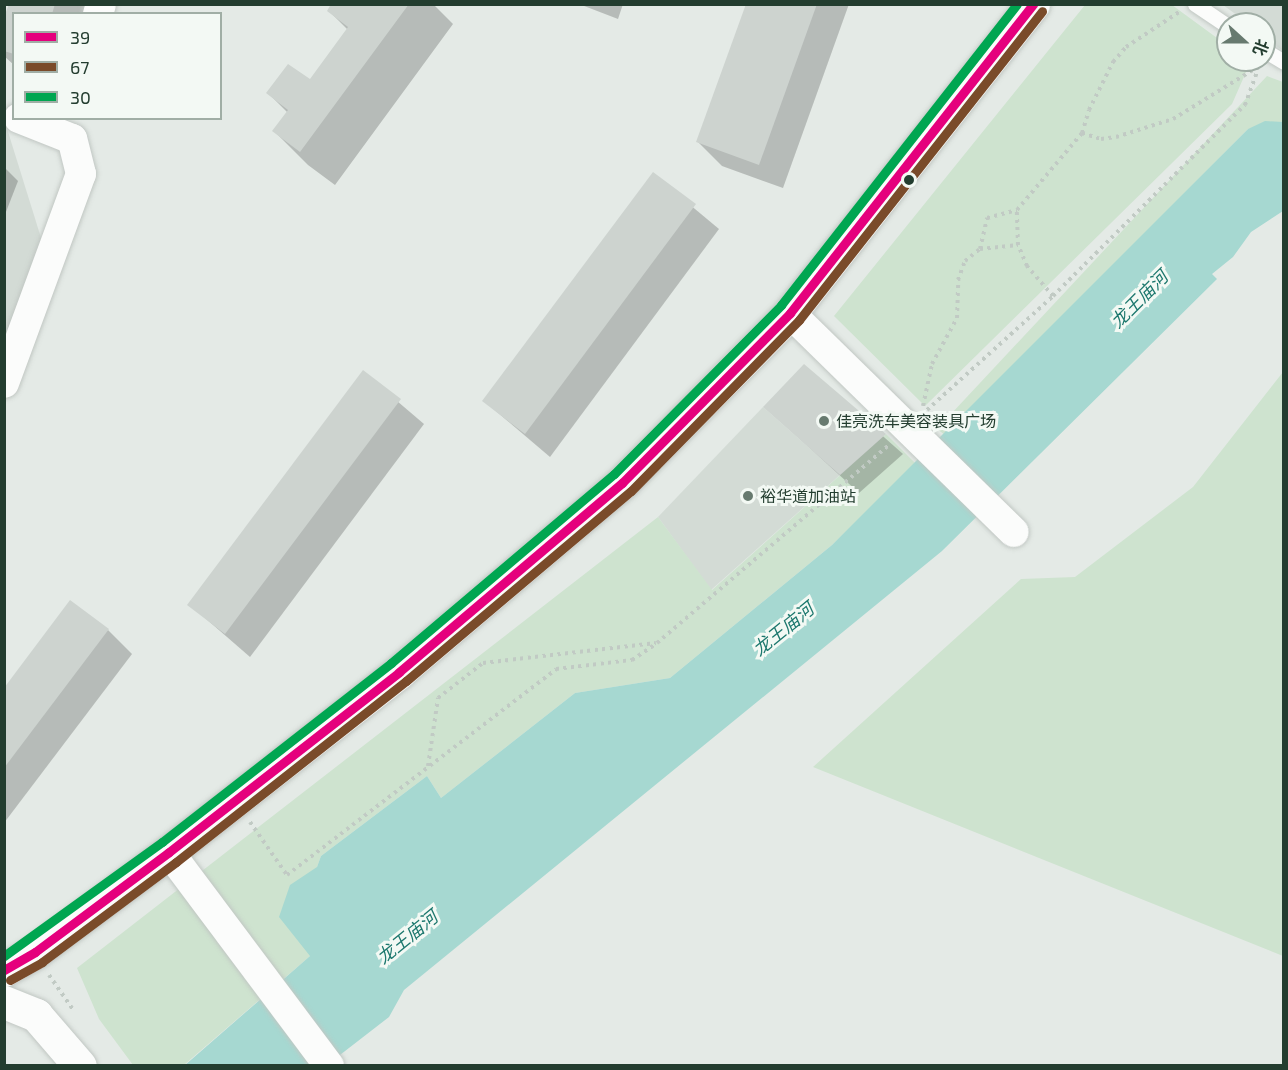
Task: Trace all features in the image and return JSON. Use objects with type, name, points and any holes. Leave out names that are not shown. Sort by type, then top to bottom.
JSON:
[{"type":"street","points":[[4,970],[35,952],[169,852],[399,672],[622,483],[790,314],[1033,4]]},
{"type":"street","points":[[4,383],[81,174],[72,139],[56,125],[30,120]]},
{"type":"street","points":[[790,314],[904,435],[1014,532]]},
{"type":"street","points":[[169,852],[329,1065]]},
{"type":"street","points":[[4,1002],[36,1015],[80,1065]]},
{"type":"lane","points":[[1190,6],[1216,20]]},
{"type":"path","points":[[981,249],[987,218],[1017,210],[1082,133],[1089,110],[1113,62],[1126,47],[1190,6]]},
{"type":"path","points":[[1082,133],[1101,139],[1116,138],[1173,119],[1249,72]]},
{"type":"path","points":[[1018,245],[981,249],[965,261],[958,280],[957,318],[932,364],[921,416],[1053,296],[1245,105],[1257,72]]},
{"type":"path","points":[[1017,210],[1018,245],[1027,266],[1053,296]]},
{"type":"path","points":[[248,818],[287,875],[556,669],[632,660],[657,643],[904,435]]},
{"type":"path","points":[[428,766],[438,698],[483,663],[657,643]]},
{"type":"path","points":[[35,952],[81,1021]]},
{"type":"shaded area","points":[[1223,5],[1283,5],[1283,51],[1276,45],[1276,12],[1233,12]]},
{"type":"shaded area","points":[[5,122],[42,241],[5,341]]},
{"type":"shaded area","name":"裕华道加油站","points":[[763,407],[840,475],[711,590],[658,517]]},
{"type":"green space","points":[[1085,5],[1172,5],[1216,37],[1216,72],[1246,72],[1232,104],[925,406],[834,316]]},
{"type":"green space","points":[[1267,76],[1283,82],[1283,122],[1248,129],[945,435],[937,429]]},
{"type":"green space","points":[[1283,372],[1283,956],[813,767],[1021,579],[1075,577],[1193,487]]},
{"type":"green space","points":[[886,434],[916,464],[832,545],[670,678],[575,693],[441,798],[427,776],[321,856],[317,867],[310,956],[184,1065],[133,1065],[99,1019],[77,968],[658,517],[712,590]]},
{"type":"water","name":"龙王庙河","points":[[1265,121],[1283,122],[1283,211],[1251,232],[1233,257],[1212,274],[1217,279],[942,551],[404,990],[389,1017],[327,1065],[184,1066],[310,956],[279,917],[290,885],[317,867],[321,856],[427,776],[441,798],[575,693],[670,678],[832,545],[1248,129]]},
{"type":"building","points":[[9,4],[55,4],[53,12],[12,12],[12,53],[4,51],[4,17]]},
{"type":"building","points":[[331,4],[409,4],[300,152],[272,131],[288,110],[266,93],[288,64],[310,79],[348,27],[327,11]]},
{"type":"building","points":[[746,4],[817,4],[759,165],[696,142]]},
{"type":"building","points":[[653,172],[696,204],[525,434],[482,401]]},
{"type":"building","name":"佳亮洗车美容装具广场","points":[[804,364],[886,434],[840,475],[763,407]]},
{"type":"building","points":[[363,370],[401,399],[225,634],[187,605]]},
{"type":"building","points":[[70,600],[109,629],[4,768],[4,688]]},
{"type":"transit line","name":"30","points":[[4,956],[162,842],[391,663],[614,474],[781,305],[1017,4]]},
{"type":"transit line","name":"39","points":[[4,970],[35,952],[169,852],[399,672],[622,483],[790,313],[1033,4]]},
{"type":"transit line","name":"67","points":[[10,980],[42,962],[176,862],[406,681],[631,491],[799,320],[1042,11]]},
{"type":"place","name":"佳亮洗车美容装具广场","points":[[824,421]]},
{"type":"place","name":"裕华道加油站","points":[[748,496]]}]
